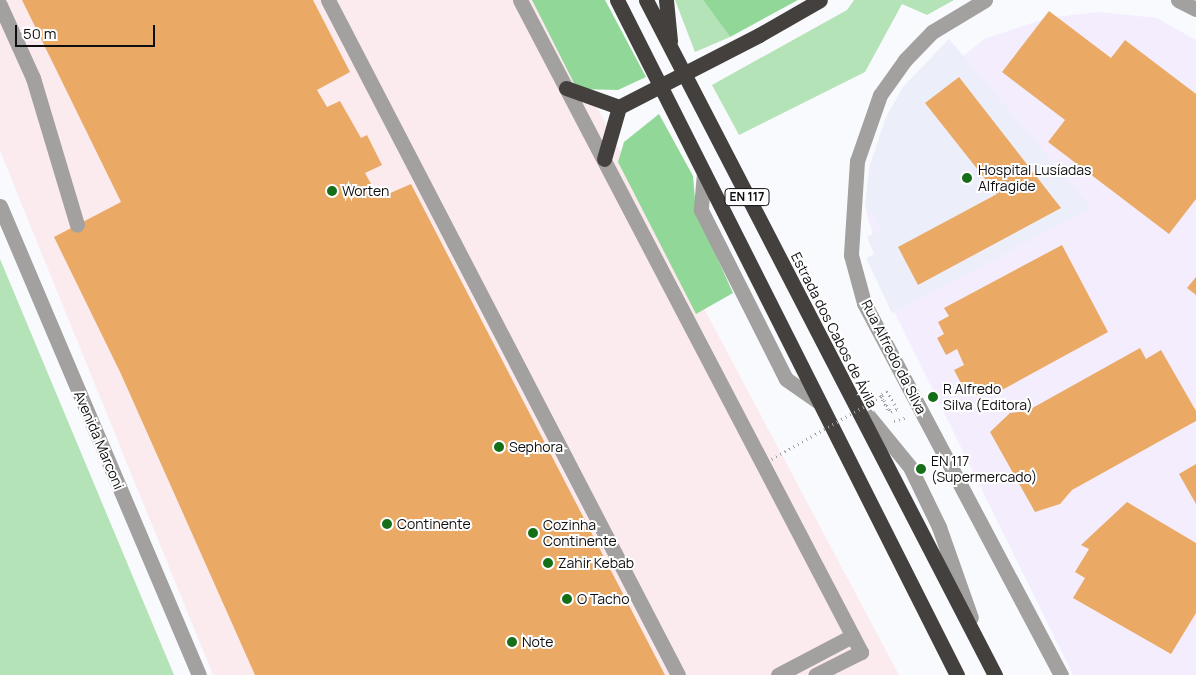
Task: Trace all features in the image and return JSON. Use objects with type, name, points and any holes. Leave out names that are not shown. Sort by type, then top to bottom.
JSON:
[{"type":"highway","name":"EN 117","points":[[617,0],[957,675]]},
{"type":"highway","name":"Estrada dos Cabos de Ávila","points":[[646,0],[670,50],[995,675]]},
{"type":"highway","points":[[666,0],[670,50]]},
{"type":"highway","points":[[604,159],[619,107],[759,35],[820,0]]},
{"type":"highway","points":[[566,88],[619,107]]},
{"type":"street","points":[[328,0],[331,19],[678,675]]},
{"type":"street","points":[[520,0],[861,652],[815,675]]},
{"type":"street","name":"Rua Alfredo da Silva","points":[[985,0],[932,32],[905,60],[880,95],[857,162],[850,255],[864,303],[1061,675]]},
{"type":"street","points":[[1178,0],[1196,9]]},
{"type":"street","points":[[0,5],[32,78],[77,225]]},
{"type":"street","name":"Avenida Marconi","points":[[0,206],[199,675]]},
{"type":"street","points":[[778,675],[852,636]]},
{"type":"path","points":[[763,464],[882,396],[891,412],[897,409],[887,391],[880,395],[891,416]]},
{"type":"shaded area","points":[[0,0],[540,0],[899,675],[213,675],[0,151]]},
{"type":"shaded area","points":[[1099,12],[1157,18],[1196,40],[1196,675],[1073,675],[892,307],[866,210],[903,106],[984,39],[1047,18]]},
{"type":"shaded area","name":"Hospital Lusíadas Alfragide","points":[[949,39],[1091,208],[892,313],[866,258],[874,254],[867,237],[882,229],[874,213],[865,208],[869,168],[886,117],[903,87]]},
{"type":"green space","points":[[532,0],[605,0],[646,77],[618,90],[577,89]]},
{"type":"green space","points":[[675,0],[703,0],[730,37],[695,52]]},
{"type":"green space","points":[[703,0],[798,0],[730,37]]},
{"type":"green space","points":[[854,0],[954,0],[927,15],[902,4],[865,72],[739,135],[712,85],[847,10]]},
{"type":"green space","points":[[659,114],[693,176],[696,211],[733,293],[696,314],[618,162],[624,142]]},
{"type":"green space","points":[[0,259],[174,675],[0,675]]},
{"type":"building","name":"Continente","points":[[22,0],[313,0],[350,72],[317,90],[327,107],[340,101],[361,138],[367,135],[382,165],[365,173],[379,198],[411,184],[665,675],[255,675],[121,374],[54,237],[121,202]]},
{"type":"building","points":[[1049,11],[1111,58],[1125,40],[1196,94],[1196,199],[1169,234],[1048,142],[1065,120],[1002,72]]},
{"type":"building","points":[[959,77],[1061,208],[918,285],[898,247],[997,194],[925,103]]},
{"type":"building","points":[[1062,245],[1108,332],[991,396],[988,389],[976,395],[970,383],[963,387],[954,370],[964,365],[957,349],[946,355],[937,338],[944,334],[938,322],[949,316],[944,308]]},
{"type":"building","points":[[1196,277],[1196,295],[1187,288]]},
{"type":"building","points":[[1140,348],[1146,359],[1161,350],[1196,411],[1196,421],[1072,490],[1060,504],[1035,512],[990,432],[1010,413],[1027,411]]},
{"type":"building","points":[[1196,464],[1196,504],[1179,474]]},
{"type":"building","points":[[1127,502],[1196,543],[1196,613],[1171,654],[1073,598],[1085,578],[1075,572],[1089,549],[1081,545]]},
{"type":"place","name":"Hospital Lusíadas Alfragide","points":[[967,178]]},
{"type":"place","name":"Worten","points":[[332,191]]},
{"type":"place","name":"R Alfredo Silva (Editora)","points":[[933,397]]},
{"type":"place","name":"Sephora","points":[[499,447]]},
{"type":"place","name":"EN 117 (Supermercado)","points":[[921,469]]},
{"type":"place","name":"Continente","points":[[387,524]]},
{"type":"place","name":"Cozinha Continente","points":[[533,533]]},
{"type":"place","name":"Zahir Kebab","points":[[548,563]]},
{"type":"place","name":"O Tacho","points":[[567,599]]},
{"type":"place","name":"Note","points":[[512,642]]}]
